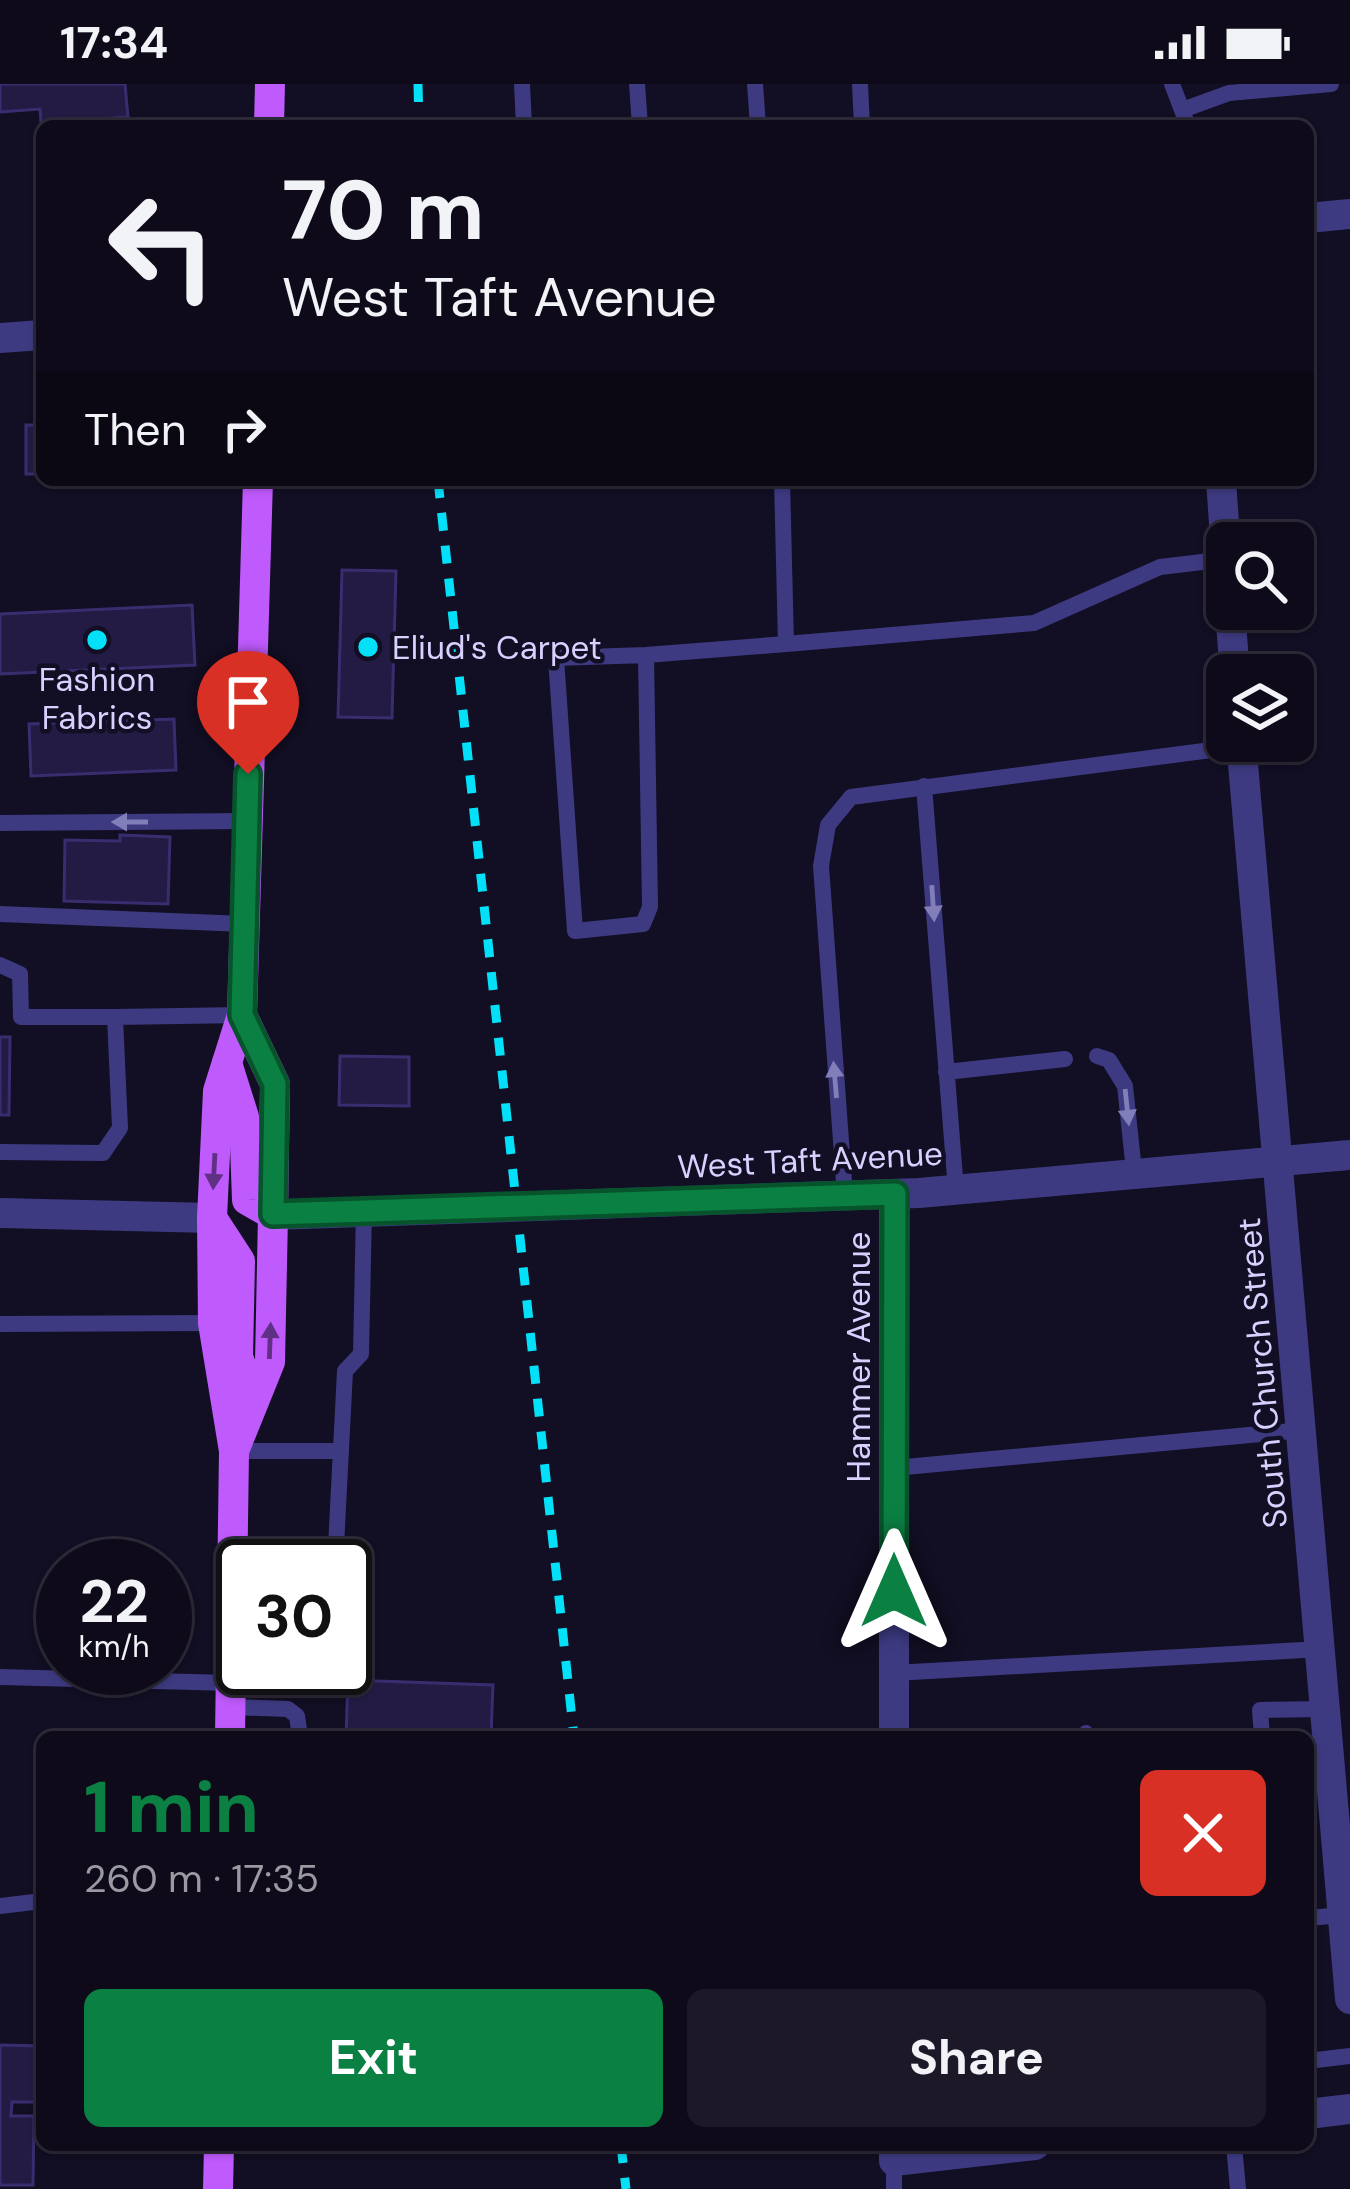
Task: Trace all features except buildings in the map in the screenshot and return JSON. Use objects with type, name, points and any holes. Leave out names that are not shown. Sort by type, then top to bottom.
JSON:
[{"type":"main road","points":[[269,120],[270,84]]},
{"type":"main road","points":[[235,1539],[234,1451],[213,1323],[212,1218],[218,1091],[242,1015],[259,486]]},
{"type":"main road","points":[[234,1451],[270,1361],[273,1214],[275,1084],[242,1015]]},
{"type":"main road","points":[[227,1063],[244,1117],[247,1199],[273,1214]]},
{"type":"main road","points":[[212,1218],[240,1262],[238,1357],[254,1401]]},
{"type":"main road","points":[[218,2189],[219,2151]]},
{"type":"street","points":[[1314,217],[1350,214]]},
{"type":"street","points":[[0,338],[36,335]]},
{"type":"street","points":[[1221,486],[1224,522]]},
{"type":"street","name":"South Church Street","points":[[1243,762],[1321,1649],[1335,1727],[1350,1999]]},
{"type":"street","name":"West Taft Avenue","points":[[273,1214],[513,1210],[895,1194],[1350,1155]]},
{"type":"street","name":"Hammer Avenue","points":[[894,1731],[895,1194]]},
{"type":"street","points":[[0,1213],[212,1218]]},
{"type":"street","points":[[1314,2113],[1350,2109]]},
{"type":"street","points":[[894,2165],[993,2151]]},
{"type":"lane","points":[[522,84],[524,120]]},
{"type":"lane","points":[[637,84],[640,120]]},
{"type":"lane","points":[[755,84],[758,120]]},
{"type":"lane","points":[[860,84],[862,120]]},
{"type":"lane","points":[[1172,84],[1187,117],[1229,93],[1330,84]]},
{"type":"lane","points":[[782,486],[786,644]]},
{"type":"lane","points":[[646,656],[650,907],[644,924],[575,931],[556,658],[646,656],[1034,623],[1160,566],[1206,564]]},
{"type":"lane","points":[[845,1196],[822,931],[821,866],[828,825],[850,797],[1206,749]]},
{"type":"lane","points":[[924,786],[956,1190]]},
{"type":"lane","points":[[0,823],[247,821]]},
{"type":"lane","points":[[0,914],[244,924]]},
{"type":"lane","points":[[0,965],[20,974],[21,1017],[242,1015]]},
{"type":"lane","points":[[0,1152],[103,1153],[120,1128],[116,1017]]},
{"type":"lane","points":[[1097,1057],[1109,1060],[1125,1086],[1134,1171]]},
{"type":"lane","points":[[946,1072],[1065,1059]]},
{"type":"lane","points":[[336,1539],[345,1371],[361,1354],[364,1210]]},
{"type":"lane","points":[[0,1324],[213,1323]]},
{"type":"lane","points":[[895,1468],[1303,1430]]},
{"type":"lane","points":[[234,1451],[341,1451]]},
{"type":"lane","points":[[894,1673],[1321,1649]]},
{"type":"lane","points":[[0,1678],[230,1709],[288,1708],[297,1716],[299,1731]]},
{"type":"lane","points":[[1262,1731],[1260,1710],[1335,1727]]},
{"type":"lane","points":[[0,1906],[36,1902]]},
{"type":"lane","points":[[1314,1917],[1343,1915]]},
{"type":"lane","points":[[1314,2060],[1350,2056]]},
{"type":"lane","points":[[1235,2151],[1238,2189]]},
{"type":"railway","points":[[418,84],[419,120]]},
{"type":"railway","points":[[439,486],[573,1731]]},
{"type":"railway","points":[[622,2151],[626,2189]]},
{"type":"place","name":"Fashion Fabrics","points":[[97,640]]},
{"type":"place","name":"Eliud's Carpet","points":[[368,647]]},
{"type":"route","points":[[248,774],[242,1015],[275,1084],[273,1214],[513,1210],[895,1194],[894,1591]]}]
